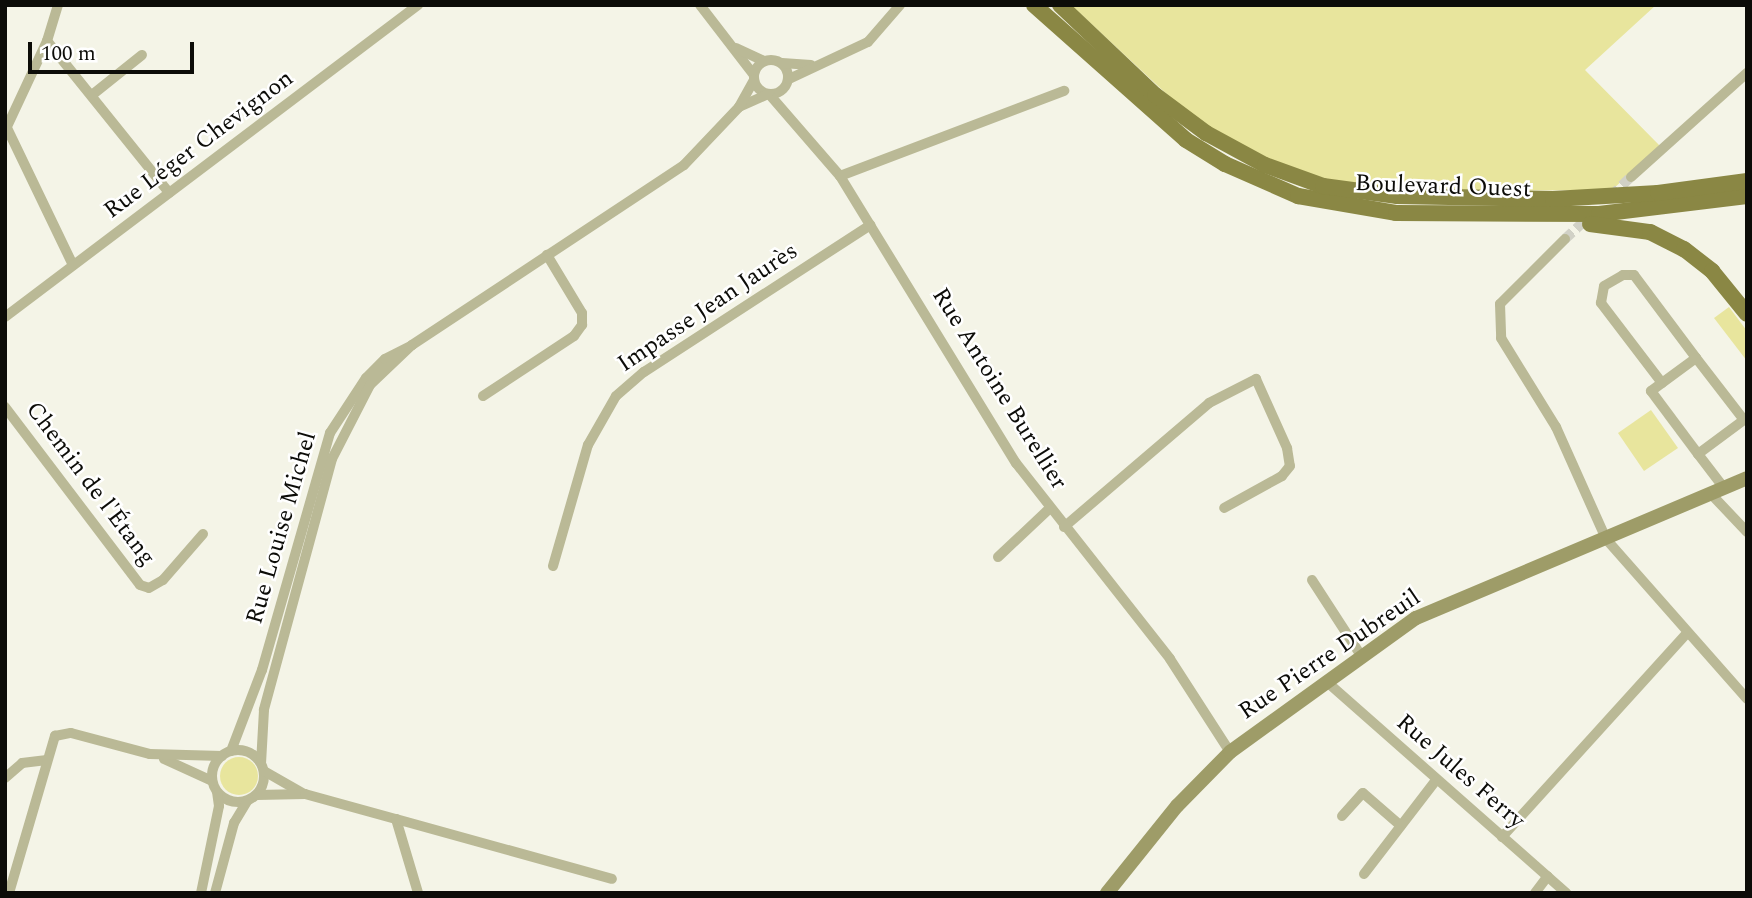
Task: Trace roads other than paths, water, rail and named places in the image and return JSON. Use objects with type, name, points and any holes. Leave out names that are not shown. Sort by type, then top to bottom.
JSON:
[{"type":"main road","name":"Boulevard Ouest","points":[[1034,5],[1160,119],[1225,164],[1262,183],[1360,209],[1554,214],[1643,212],[1747,196]]},
{"type":"main road","name":"Boulevard Ouest","points":[[1060,5],[1155,95],[1206,134],[1265,165],[1324,186],[1397,196],[1553,199],[1658,193],[1747,181]]},
{"type":"main road","points":[[1554,214],[1580,223],[1622,226],[1669,241],[1712,271],[1747,314]]},
{"type":"street","points":[[58,5],[47,41],[6,129],[73,265]]},
{"type":"street","name":"Rue Léger Chevignon","points":[[5,317],[418,5]]},
{"type":"street","points":[[700,5],[736,48],[754,78],[769,94],[811,65],[868,42],[900,5]]},
{"type":"street","points":[[47,41],[169,193]]},
{"type":"street","points":[[736,48],[764,61],[811,65]]},
{"type":"street","points":[[92,96],[142,55]]},
{"type":"street","points":[[754,78],[764,61]]},
{"type":"street","points":[[782,63],[788,82],[788,111]]},
{"type":"street","points":[[1631,177],[1747,73]]},
{"type":"street","name":"Rue Louise Michel","points":[[227,753],[262,670],[330,433],[366,378],[385,359],[412,345],[684,165],[739,107],[754,78]]},
{"type":"street","points":[[841,176],[1064,91]]},
{"type":"street","name":"Rue Louise Michel","points":[[739,107],[769,94]]},
{"type":"street","name":"Rue Antoine Burellier","points":[[769,94],[788,111],[841,176],[1049,509],[1170,659],[1230,752]]},
{"type":"street","name":"Impasse Jean Jaurès","points":[[553,566],[588,444],[616,396],[643,372],[870,225]]},
{"type":"street","points":[[1565,239],[1505,296],[1497,324],[1501,338],[1556,427],[1606,538],[1747,699]]},
{"type":"street","points":[[483,396],[574,336],[582,325],[582,313],[547,255]]},
{"type":"street","points":[[1662,383],[1601,303],[1604,286],[1623,275],[1634,275],[1745,419],[1698,454]]},
{"type":"street","name":"Rue Louise Michel","points":[[263,767],[259,746],[264,710],[332,459],[370,385],[412,345]]},
{"type":"street","points":[[1696,358],[1651,391],[1698,454],[1717,491],[1747,532]]},
{"type":"street","points":[[1065,527],[1209,403],[1256,379],[1292,460],[1282,476],[1224,509]]},
{"type":"street","name":"Chemin de l'Étang","points":[[5,407],[140,585],[149,588],[163,580],[203,534]]},
{"type":"street","name":"Rue Pierre Dubreuil","points":[[1107,893],[1177,806],[1230,752],[1416,618],[1747,478]]},
{"type":"street","points":[[998,557],[1049,509]]},
{"type":"street","points":[[1312,580],[1362,657]]},
{"type":"street","points":[[1502,837],[1687,633]]},
{"type":"street","name":"Rue Jules Ferry","points":[[1327,682],[1566,893]]},
{"type":"street","points":[[9,893],[45,760],[55,736],[64,733],[150,754],[212,781]]},
{"type":"street","points":[[150,754],[248,752],[263,767],[305,794]]},
{"type":"street","points":[[201,893],[219,806],[217,791],[212,781],[214,767],[227,753]]},
{"type":"street","points":[[5,778],[22,763],[45,760]]},
{"type":"street","points":[[257,795],[263,767]]},
{"type":"street","points":[[1364,874],[1436,780]]},
{"type":"street","points":[[217,791],[230,801],[247,801]]},
{"type":"street","points":[[1342,816],[1363,793],[1401,826]]},
{"type":"street","points":[[215,893],[234,823],[247,801],[257,795],[305,794],[612,879]]},
{"type":"street","points":[[396,819],[418,893]]},
{"type":"street","points":[[1535,893],[1548,876]]},
{"type":"tunnel","points":[[1611,196],[1631,177]]},
{"type":"tunnel","points":[[1565,239],[1590,216]]}]
